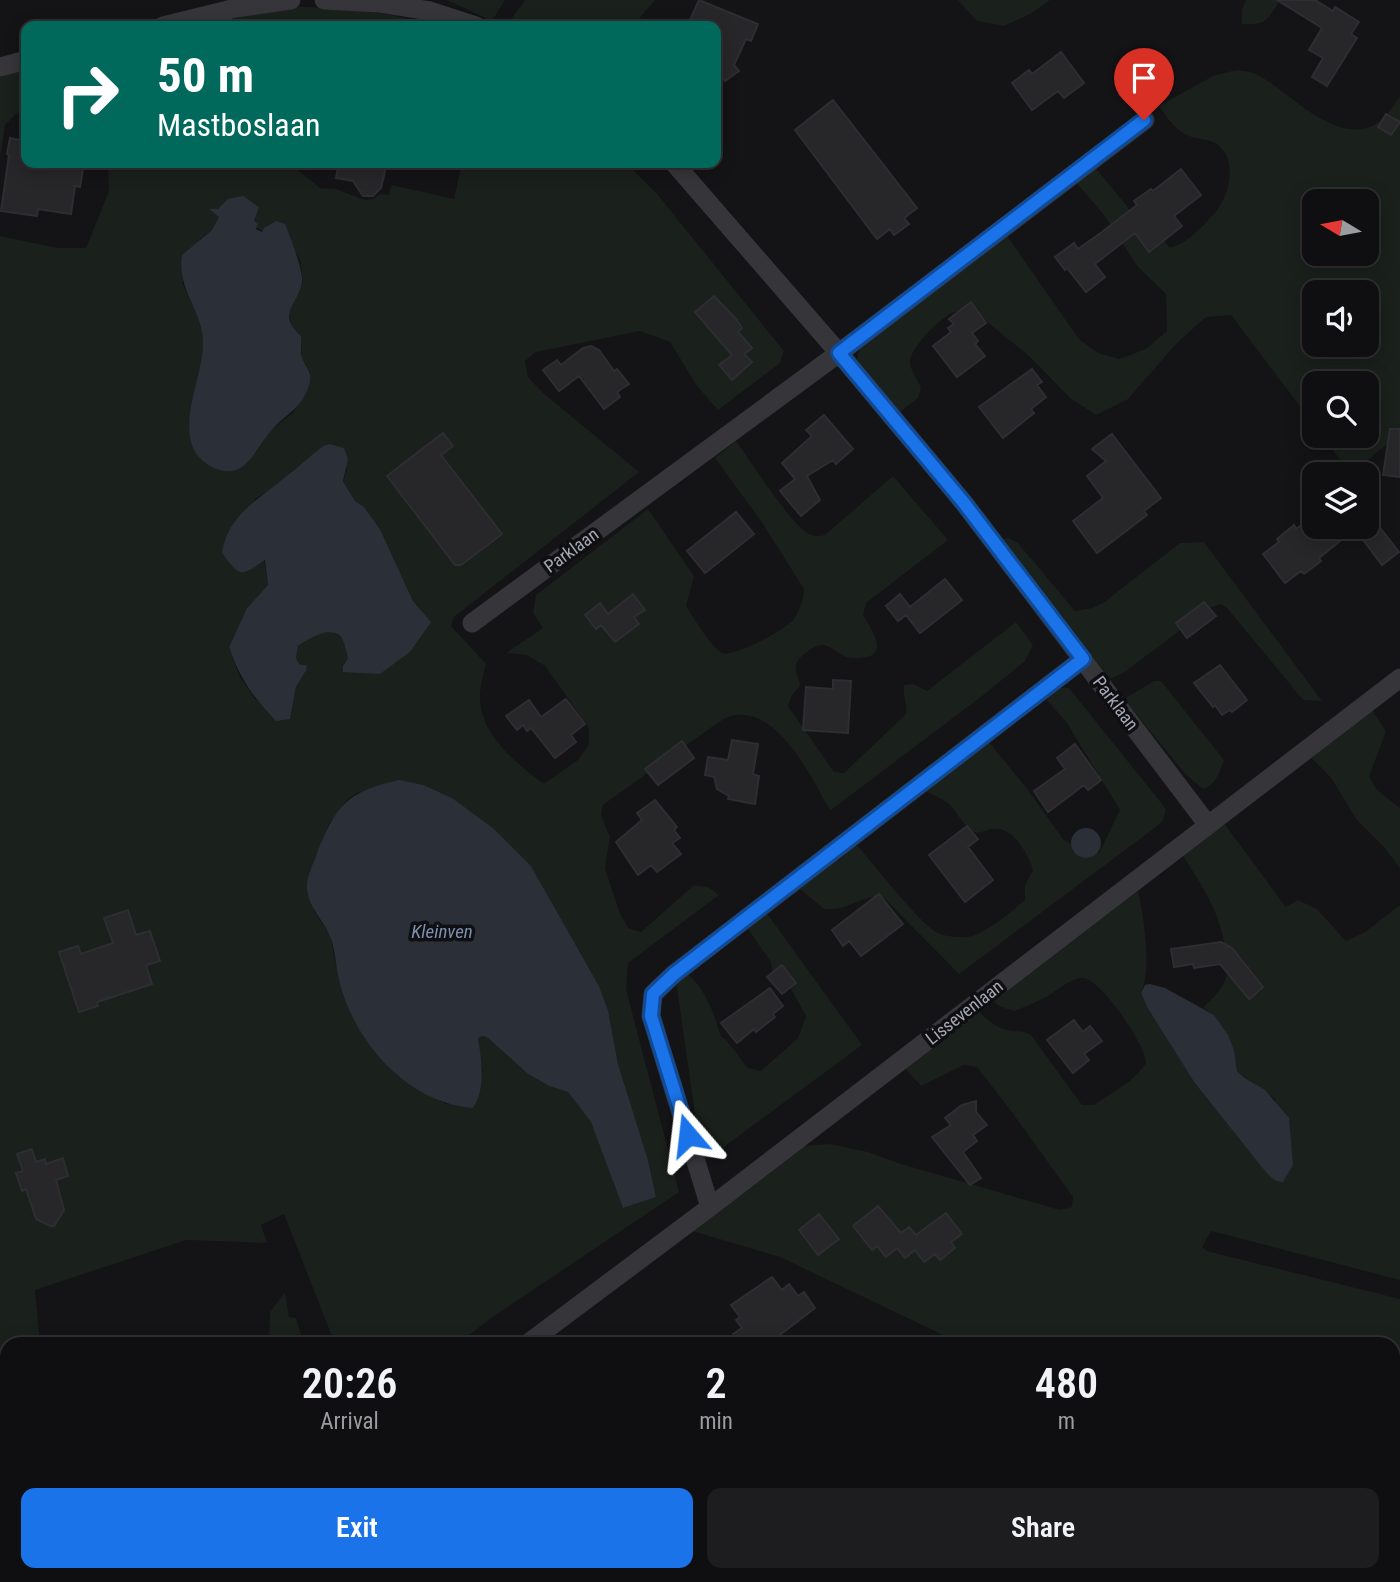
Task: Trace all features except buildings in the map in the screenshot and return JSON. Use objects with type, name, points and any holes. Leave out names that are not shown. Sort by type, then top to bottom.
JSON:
[{"type":"street","points":[[183,21],[236,8],[290,0]]},
{"type":"street","points":[[324,0],[380,3],[430,11],[461,21]]},
{"type":"street","points":[[0,66],[21,61]]},
{"type":"street","name":"Parklaan","points":[[472,622],[839,353],[1144,120]]},
{"type":"street","name":"Parklaan","points":[[678,168],[839,353],[964,503],[1208,825]]},
{"type":"street","points":[[710,1207],[651,1016],[653,994],[674,974],[1083,659]]},
{"type":"street","name":"Lissevenlaan","points":[[536,1337],[1400,678]]},
{"type":"shaded area","points":[[447,0],[505,0],[492,21]]},
{"type":"shaded area","points":[[525,0],[655,0],[637,21],[510,21]]},
{"type":"shaded area","points":[[958,0],[1050,0],[1030,14],[1004,26],[977,21]]},
{"type":"shaded area","points":[[1246,0],[1280,0],[1266,20],[1257,24],[1242,24],[1242,10]]},
{"type":"shaded area","points":[[282,8],[368,11],[414,21],[223,21]]},
{"type":"shaded area","points":[[21,68],[21,109],[5,125],[0,158],[0,73]]},
{"type":"shaded area","points":[[1236,70],[1255,74],[1316,115],[1348,129],[1364,129],[1379,122],[1400,97],[1400,433],[1365,462],[1342,462],[1331,448],[1379,448],[1379,371],[1302,371],[1302,409],[1231,315],[1206,317],[1176,344],[1128,399],[1096,415],[1070,398],[1030,357],[974,311],[963,310],[946,316],[919,343],[910,363],[921,389],[918,398],[899,413],[857,359],[861,343],[1005,233],[1079,339],[1098,353],[1119,359],[1146,349],[1167,331],[1166,294],[1138,267],[1104,215],[1074,180],[1093,165],[1141,223],[1163,239],[1169,247],[1176,246],[1192,236],[1224,198],[1230,176],[1228,160],[1216,144],[1180,131],[1159,106],[1213,76]]},
{"type":"shaded area","points":[[108,168],[299,168],[320,188],[336,189],[365,200],[380,194],[389,195],[391,185],[454,199],[461,168],[631,168],[657,194],[784,351],[780,363],[718,410],[697,386],[670,342],[640,331],[536,352],[525,361],[528,377],[542,392],[639,472],[454,617],[451,626],[486,664],[480,698],[486,724],[501,746],[541,782],[545,783],[578,760],[589,744],[589,728],[545,666],[527,655],[506,653],[543,628],[533,613],[536,595],[648,509],[694,576],[686,606],[708,639],[722,653],[737,651],[759,642],[789,624],[796,616],[804,589],[761,521],[715,458],[736,441],[781,505],[809,534],[825,535],[893,476],[948,540],[866,603],[863,615],[877,644],[874,654],[848,658],[821,645],[810,649],[797,662],[800,686],[792,695],[788,706],[834,772],[844,773],[906,714],[904,685],[913,684],[927,691],[1016,622],[1033,645],[1025,661],[986,693],[831,810],[798,756],[779,734],[757,718],[744,715],[722,720],[603,805],[601,815],[610,837],[605,868],[619,911],[628,928],[641,932],[694,885],[708,887],[719,895],[628,963],[626,989],[679,1192],[466,1337],[332,1337],[284,1214],[261,1225],[267,1243],[186,1240],[35,1290],[39,1337],[0,1337],[0,236],[58,248],[86,248],[109,191]],"holes":[[[224,205],[263,232],[289,234],[290,243],[300,259],[303,281],[289,312],[292,328],[301,336],[302,357],[310,373],[294,412],[271,430],[255,454],[208,465],[197,452],[191,438],[190,422],[203,340],[196,311],[182,283],[200,239],[212,230],[219,217],[210,210]],[[323,446],[347,469],[343,481],[355,501],[364,507],[380,529],[413,601],[430,622],[343,665],[348,658],[343,641],[335,634],[319,634],[298,646],[296,658],[300,665],[307,669],[296,687],[290,719],[255,699],[239,675],[229,647],[247,608],[268,585],[255,499]],[[359,792],[494,829],[531,866],[599,986],[608,1010],[618,1064],[648,1160],[656,1197],[623,1208],[592,1122],[568,1092],[549,1086],[528,1074],[488,1038],[478,1038],[483,1072],[446,1104],[399,1077],[364,1038],[340,984],[330,935],[314,911],[309,874],[329,824],[348,799]]]},
{"type":"shaded area","points":[[1008,538],[1018,543],[1075,611],[1103,603],[1180,543],[1204,542],[1322,701],[1303,700],[1221,604],[1210,608],[1123,673],[1110,679],[1002,540]]},
{"type":"shaded area","points":[[1154,681],[1161,681],[1224,760],[1217,778],[1208,787],[1203,789],[1186,775],[1124,699]]},
{"type":"shaded area","points":[[1059,688],[1069,688],[1163,805],[1166,810],[1163,820],[1156,827],[959,974],[885,899],[870,898],[842,908],[824,909],[799,888],[856,844],[908,906],[938,933],[956,937],[975,935],[1008,915],[1025,900],[1025,885],[1033,870],[1019,842],[1000,829],[977,833],[972,831],[950,805],[925,791],[989,742],[1063,839],[1071,844],[1073,852],[1099,853],[1120,810],[1067,723],[1046,699]]},
{"type":"shaded area","points":[[1372,710],[1386,731],[1369,777],[1377,790],[1400,808],[1400,868],[1356,819],[1332,779],[1310,756]]},
{"type":"shaded area","points":[[1223,822],[1286,907],[1298,900],[1317,909],[1346,941],[1365,932],[1400,905],[1400,1280],[1211,1231],[1202,1247],[1207,1251],[1400,1299],[1400,1337],[945,1337],[780,1257],[692,1231],[804,1146],[830,1144],[868,1152],[1060,1210],[1072,1207],[1073,1197],[977,1067],[964,1065],[921,1086],[905,1068],[979,1012],[1000,1027],[1031,1035],[1082,1105],[1094,1105],[1130,1081],[1146,1064],[1144,1055],[1122,1015],[1091,981],[1083,978],[1073,980],[1041,1000],[1014,1011],[993,1001],[1138,891],[1146,957],[1141,993],[1147,1007],[1194,1082],[1260,1165],[1279,1182],[1275,1099],[1237,1071],[1234,1050],[1214,1015],[1203,1008],[1226,978],[1224,941],[1216,914],[1204,889],[1181,853]]},
{"type":"shaded area","points":[[766,912],[862,1045],[702,1163],[676,981],[687,973],[694,980],[708,1002],[721,1036],[748,1068],[761,1071],[798,1038],[806,1016],[790,987],[773,979],[771,962],[746,926]]},
{"type":"shaded area","points":[[285,1292],[289,1317],[296,1318],[302,1337],[269,1337],[270,1312]]},
{"type":"water","points":[[243,196],[259,207],[254,221],[258,224],[256,229],[262,232],[276,221],[285,224],[290,237],[299,262],[302,282],[289,315],[290,322],[301,336],[301,355],[309,372],[310,382],[299,405],[271,431],[253,456],[239,468],[222,471],[199,458],[190,437],[190,413],[203,342],[199,319],[186,290],[181,268],[182,255],[212,230],[219,217],[209,209],[218,209],[228,199]]},
{"type":"water","points":[[330,444],[344,448],[348,459],[343,481],[355,501],[364,507],[380,529],[413,601],[431,622],[410,652],[380,674],[343,672],[348,658],[343,641],[335,633],[324,633],[298,646],[296,658],[300,665],[306,665],[307,669],[296,687],[290,719],[276,721],[248,687],[229,647],[247,608],[268,585],[265,560],[242,572],[233,567],[222,553],[230,529],[245,510],[323,446]]},
{"type":"water","name":"Kleinven","points":[[399,780],[423,785],[452,798],[494,829],[531,866],[599,986],[608,1010],[618,1064],[648,1160],[656,1197],[623,1208],[591,1122],[568,1092],[549,1086],[528,1074],[488,1038],[478,1038],[482,1065],[481,1083],[473,1108],[449,1104],[427,1095],[407,1082],[388,1067],[358,1028],[340,984],[330,935],[308,897],[308,880],[324,836],[346,803],[355,795]]},
{"type":"water","points":[[1086,828],[1097,832],[1101,843],[1097,854],[1086,858],[1075,854],[1071,843],[1075,832]]},
{"type":"water","points":[[1145,985],[1165,988],[1214,1015],[1228,1035],[1234,1050],[1237,1071],[1265,1090],[1289,1118],[1293,1165],[1283,1182],[1265,1171],[1194,1082],[1147,1007],[1141,993]]},
{"type":"route","points":[[688,1135],[651,1016],[653,994],[674,974],[1083,659],[964,503],[839,353],[1144,120]]}]
